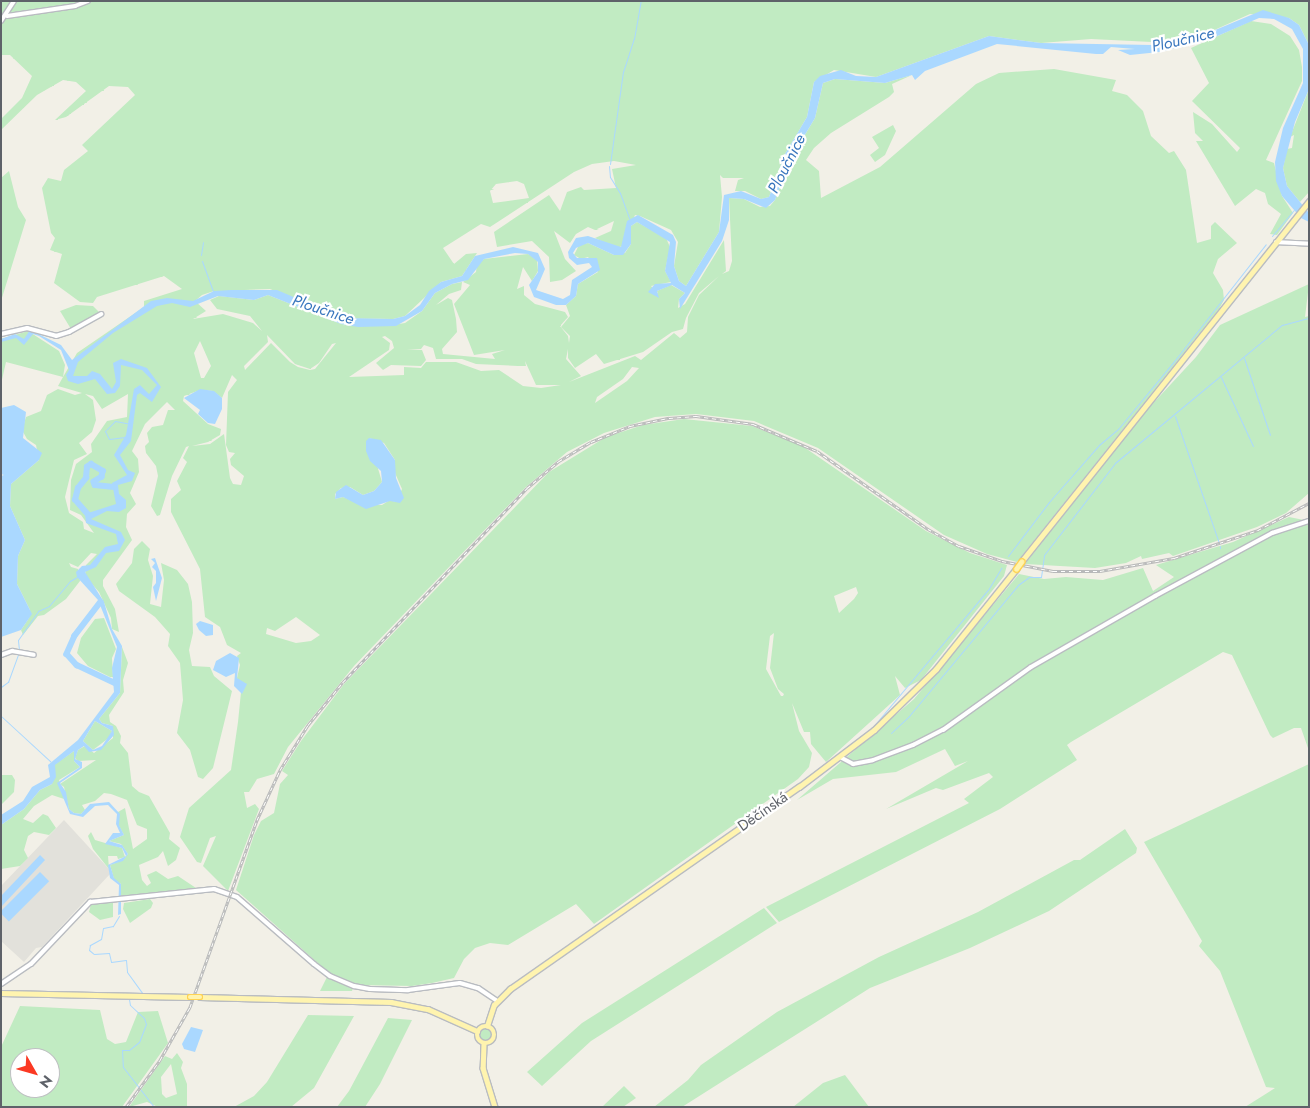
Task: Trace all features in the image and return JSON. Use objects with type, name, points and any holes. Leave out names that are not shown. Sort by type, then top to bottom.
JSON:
[{"type":"main road","name":"Děčínská","points":[[497,1001],[840,758],[916,690],[1022,562],[1309,201]]},
{"type":"main road","points":[[1,993],[391,1002],[428,1009],[477,1031]]},
{"type":"main road","points":[[477,1031],[487,1026],[497,1001]]},
{"type":"main road","points":[[477,1031],[478,1040],[484,1044],[491,1043],[495,1036],[487,1026]]},
{"type":"main road","points":[[484,1044],[483,1068],[495,1105]]},
{"type":"street","points":[[1,22],[7,16],[14,1]]},
{"type":"street","points":[[7,16],[75,6],[88,1]]},
{"type":"street","points":[[1276,242],[1309,244]]},
{"type":"street","points":[[1,334],[28,328],[56,336],[69,332],[101,314]]},
{"type":"street","points":[[840,758],[848,763],[860,762],[912,745],[943,730],[1031,667],[1155,596],[1272,533],[1309,521]]},
{"type":"street","points":[[1,656],[12,651],[34,655]]},
{"type":"street","points":[[1,984],[31,964],[85,906],[97,899],[221,890],[244,901],[330,976],[373,990],[415,989],[460,983],[478,988],[497,1001]]},
{"type":"shaded area","points":[[64,820],[109,869],[110,874],[42,947],[36,948],[24,962],[1,941],[1,886]]},
{"type":"green space","points":[[1,1],[1309,1],[1309,45],[1299,25],[1289,18],[1250,14],[1201,36],[1152,42],[1091,39],[1041,43],[989,36],[876,77],[834,70],[814,82],[807,117],[785,154],[769,197],[761,199],[745,191],[735,191],[738,180],[744,178],[723,178],[720,175],[722,197],[719,232],[686,286],[679,281],[674,266],[678,242],[671,230],[640,216],[635,215],[623,246],[616,248],[595,238],[611,231],[614,221],[595,230],[588,227],[576,234],[570,243],[554,231],[565,259],[576,271],[562,280],[550,282],[549,257],[532,241],[497,247],[494,232],[549,195],[560,211],[567,192],[581,187],[584,190],[616,188],[612,169],[636,165],[614,161],[592,164],[574,172],[490,227],[481,224],[443,248],[454,264],[466,254],[477,253],[462,276],[441,282],[405,316],[393,319],[343,318],[270,289],[214,291],[202,295],[195,301],[206,311],[193,319],[223,314],[253,323],[262,331],[250,316],[217,309],[210,300],[219,296],[254,300],[268,295],[341,324],[387,326],[405,323],[422,311],[435,293],[452,284],[462,282],[461,290],[449,294],[436,305],[448,298],[452,300],[456,319],[457,332],[442,349],[443,354],[495,359],[492,354],[505,350],[474,355],[454,304],[470,285],[463,282],[476,272],[477,264],[484,259],[528,254],[537,259],[538,271],[532,281],[523,267],[517,289],[524,286],[524,295],[535,304],[565,312],[568,317],[560,326],[568,336],[569,343],[570,336],[561,327],[570,316],[566,305],[576,296],[578,284],[598,272],[588,257],[581,259],[574,255],[579,245],[588,243],[614,255],[625,253],[631,244],[631,226],[637,222],[666,238],[670,247],[665,271],[671,282],[651,286],[658,294],[657,291],[671,285],[685,293],[679,299],[678,308],[685,304],[724,240],[726,271],[722,274],[729,271],[732,261],[729,198],[744,199],[760,207],[770,206],[775,200],[791,158],[815,118],[823,83],[835,79],[885,83],[912,75],[892,84],[894,92],[889,97],[831,133],[814,148],[806,160],[819,171],[821,198],[880,167],[976,84],[999,73],[1054,69],[1116,80],[1112,91],[1127,95],[1143,111],[1151,136],[1169,153],[1174,151],[1186,170],[1197,243],[1211,239],[1211,226],[1215,222],[1237,243],[1218,259],[1213,273],[1223,290],[1224,300],[1219,309],[1017,562],[987,554],[944,535],[818,448],[754,421],[696,414],[655,417],[604,433],[567,452],[526,487],[354,666],[288,747],[274,774],[257,779],[249,792],[244,792],[247,808],[255,804],[259,809],[228,891],[203,866],[216,836],[210,838],[201,863],[197,862],[180,837],[189,808],[231,770],[241,692],[237,678],[240,665],[237,656],[241,653],[227,645],[220,627],[205,617],[200,569],[171,512],[171,499],[181,490],[177,481],[187,462],[183,458],[189,446],[186,447],[172,476],[160,515],[157,516],[151,506],[158,476],[156,466],[146,453],[145,446],[149,442],[147,433],[152,427],[163,425],[168,410],[175,410],[167,402],[145,424],[132,451],[138,459],[139,472],[130,493],[136,504],[127,514],[126,527],[132,540],[103,580],[103,586],[115,609],[119,632],[112,629],[111,618],[99,592],[85,576],[86,565],[97,554],[91,553],[78,567],[69,563],[71,567],[78,569],[80,581],[66,599],[44,615],[38,616],[23,635],[21,630],[29,618],[30,610],[17,584],[18,556],[25,540],[10,506],[11,484],[39,460],[36,445],[27,439],[22,430],[26,417],[41,411],[47,395],[58,389],[75,395],[82,393],[58,386],[77,353],[144,307],[144,301],[182,289],[164,276],[97,297],[93,303],[80,302],[54,283],[62,254],[50,250],[55,238],[51,233],[42,188],[48,178],[61,181],[64,170],[88,151],[82,145],[135,95],[128,87],[109,86],[66,117],[55,120],[86,91],[76,82],[63,80],[37,95],[1,130],[1,119],[22,98],[32,76],[10,55],[1,55]],"holes":[[[517,181],[524,184],[529,198],[493,203],[490,191],[496,184]],[[719,276],[699,295],[688,317],[687,332],[680,338],[674,333],[641,360],[635,356],[569,382],[581,376],[566,359],[568,349],[568,358],[575,368],[596,354],[604,364],[643,352],[672,332],[683,329],[686,318],[699,293]],[[267,335],[295,364],[310,369],[319,363],[332,344],[336,343],[315,369],[310,370],[298,367],[290,362],[271,343],[245,370],[244,366],[268,342]],[[385,336],[392,341],[394,348],[376,363],[383,370],[391,365],[421,366],[426,360],[422,350],[407,350],[421,349],[424,345],[433,348],[436,359],[462,359],[476,364],[518,366],[526,366],[525,361],[536,385],[561,385],[541,388],[523,386],[499,370],[481,371],[456,362],[426,362],[421,368],[404,367],[404,375],[349,377],[389,350],[390,343],[382,337]],[[200,341],[211,366],[204,378],[201,378],[194,353]],[[632,367],[639,368],[627,381],[595,403],[597,397],[623,379]],[[232,375],[237,380],[228,392],[226,445],[229,452],[235,453],[230,459],[231,465],[244,476],[241,485],[233,484],[230,478],[224,434],[210,444],[192,446],[208,442],[220,435],[221,429],[208,424],[183,401],[184,396],[200,390],[213,391],[222,398]],[[85,394],[93,396],[102,409],[128,394],[127,417],[107,421],[91,444],[92,452],[76,464],[71,480],[70,510],[81,515],[94,533],[84,529],[83,522],[69,513],[65,497],[74,460],[87,454],[79,443],[92,432],[96,420],[93,400]],[[369,438],[384,443],[395,460],[395,473],[402,489],[396,502],[390,500],[382,505],[363,505],[343,497],[335,499],[335,494],[341,488],[350,487],[363,495],[374,491],[382,482]],[[296,617],[320,635],[311,641],[296,643],[266,634],[267,628],[275,631]]]},
{"type":"green space","points":[[1251,21],[1271,24],[1290,36],[1299,50],[1302,67],[1302,81],[1266,160],[1274,163],[1282,196],[1293,213],[1277,235],[1270,234],[1281,214],[1268,204],[1265,193],[1256,189],[1235,206],[1196,141],[1203,141],[1195,133],[1193,112],[1212,124],[1237,152],[1240,148],[1192,101],[1209,83],[1191,48]]},
{"type":"green space","points":[[1309,89],[1309,192],[1300,202],[1287,186],[1283,168],[1287,149],[1292,148],[1294,135],[1290,137]]},
{"type":"green space","points":[[893,125],[896,131],[885,155],[875,162],[870,155],[879,148],[872,137]]},
{"type":"green space","points":[[9,171],[18,207],[26,220],[1,301],[1,178]]},
{"type":"green space","points":[[1309,284],[1305,317],[1309,316],[1309,493],[1286,513],[1257,527],[1173,556],[1169,553],[1142,559],[1141,556],[1126,563],[1095,568],[1025,564],[1146,411],[1196,357],[1220,325]]},
{"type":"green space","points":[[76,305],[93,306],[99,312],[71,329],[60,311]]},
{"type":"green space","points":[[28,331],[59,351],[65,365],[63,377],[6,362],[1,384],[1,339]]},
{"type":"green space","points":[[684,419],[752,426],[801,445],[926,531],[970,553],[1007,565],[1004,576],[921,680],[905,688],[895,676],[900,695],[826,762],[811,744],[810,732],[804,732],[792,703],[799,731],[812,753],[809,767],[798,779],[594,924],[576,904],[508,945],[490,943],[475,948],[464,959],[454,978],[432,983],[412,986],[356,985],[330,974],[236,890],[254,835],[261,821],[274,813],[280,784],[288,775],[282,771],[301,741],[344,684],[549,472],[606,437],[643,425]],"holes":[[[856,587],[858,593],[839,613],[834,596]],[[774,633],[770,668],[778,689],[784,694],[783,696],[781,696],[766,669],[770,636]]]},
{"type":"green space","points":[[1289,517],[1309,521],[1309,751],[1301,728],[1294,728],[1273,738],[1270,735],[1232,655],[1223,652],[1071,742],[1067,745],[1077,760],[1000,809],[779,922],[766,907],[969,803],[964,799],[993,777],[989,773],[943,790],[936,788],[886,809],[968,761],[955,766],[945,749],[896,772],[833,779],[797,800],[914,699],[1019,574],[1044,579],[1066,577],[1103,580],[1143,568],[1153,591],[1174,577],[1156,565],[1233,542]]},
{"type":"green space","points":[[142,541],[150,549],[148,560],[153,576],[150,604],[161,607],[164,580],[161,563],[177,570],[188,584],[192,602],[193,633],[189,650],[192,666],[210,667],[214,676],[232,691],[213,768],[203,779],[198,777],[190,750],[177,733],[183,700],[180,663],[168,646],[170,634],[155,617],[119,591],[116,584],[132,563],[134,549]]},
{"type":"green space","points":[[104,618],[116,649],[112,658],[113,677],[88,666],[77,653],[81,638],[95,619]]},
{"type":"green space","points":[[122,647],[128,663],[123,680],[124,692],[109,715],[110,722],[116,726],[121,736],[120,743],[128,753],[132,786],[139,792],[149,796],[170,833],[169,839],[180,848],[176,860],[168,866],[163,851],[158,857],[139,865],[142,880],[147,886],[151,883],[147,875],[156,871],[168,879],[178,876],[196,888],[121,896],[121,884],[114,879],[110,865],[123,860],[128,854],[121,844],[109,841],[124,835],[119,826],[118,812],[125,808],[133,849],[147,839],[147,829],[137,825],[127,800],[111,794],[104,793],[95,801],[82,805],[85,810],[81,814],[74,813],[69,809],[64,787],[60,784],[96,760],[78,761],[75,758],[78,750],[85,746],[94,753],[113,738],[113,726],[102,723],[99,719],[120,693]]},
{"type":"green space","points":[[95,721],[112,731],[110,737],[93,750],[83,741]]},
{"type":"green space","points":[[74,751],[74,761],[80,767],[59,780],[64,799],[52,795],[34,806],[23,819],[33,823],[43,814],[48,816],[56,828],[49,835],[34,832],[28,836],[24,850],[28,858],[20,866],[1,869],[1,825],[24,809],[40,790],[52,784],[54,765]]},
{"type":"green space","points":[[1309,764],[1309,1107],[1245,1107],[1275,1088],[1266,1087],[1220,971],[1199,946],[1202,941],[1144,842]]},
{"type":"green space","points":[[1,775],[12,775],[15,780],[14,792],[1,805]]},
{"type":"green space","points":[[1125,829],[1137,848],[1136,853],[1049,911],[970,948],[870,988],[682,1107],[654,1107],[688,1080],[701,1065],[777,1012],[879,957],[978,912],[1074,860],[1080,860]]},
{"type":"green space","points":[[91,832],[95,840],[122,848],[125,857],[118,859],[117,856],[108,856],[109,869],[93,849],[88,836]]},
{"type":"green space","points":[[150,899],[153,903],[151,908],[130,923],[123,909],[124,903]]},
{"type":"green space","points":[[113,901],[113,917],[100,920],[89,912],[91,904]]},
{"type":"green space","points":[[764,908],[777,923],[591,1041],[542,1086],[527,1072],[582,1023]]},
{"type":"green space","points":[[327,977],[353,988],[352,991],[320,991]]},
{"type":"green space","points":[[20,1006],[100,1010],[107,1039],[115,1044],[126,1042],[138,1012],[158,1011],[168,1043],[122,1107],[1,1107],[1,1047]]},
{"type":"green space","points":[[308,1015],[354,1016],[314,1088],[291,1107],[234,1107],[254,1096],[267,1082]]},
{"type":"green space","points":[[388,1018],[412,1020],[380,1084],[365,1107],[337,1107],[349,1091]]},
{"type":"green space","points":[[483,1028],[489,1028],[493,1035],[489,1042],[483,1042],[479,1038],[479,1032]]},
{"type":"green space","points":[[177,1053],[183,1062],[181,1068],[187,1084],[187,1107],[158,1107],[147,1102],[129,1107],[165,1056],[172,1059]],"holes":[[[171,1064],[177,1094],[166,1098],[162,1094],[161,1077]]]},
{"type":"green space","points":[[845,1075],[869,1107],[793,1107],[823,1083]]},
{"type":"green space","points":[[624,1086],[636,1098],[623,1107],[602,1107]]},
{"type":"water","name":"Ploučnice","points":[[1263,10],[1289,18],[1299,25],[1309,45],[1309,89],[1295,122],[1283,168],[1287,186],[1309,213],[1309,222],[1301,218],[1282,196],[1276,181],[1275,162],[1283,128],[1303,83],[1303,49],[1292,29],[1274,19],[1259,18],[1206,41],[1159,52],[1130,55],[1118,50],[1135,49],[1111,47],[1103,54],[1096,54],[997,44],[925,71],[915,80],[912,75],[885,83],[835,79],[823,83],[815,118],[791,158],[775,200],[766,208],[744,199],[729,198],[729,220],[722,241],[680,309],[679,299],[685,293],[672,285],[657,291],[659,298],[648,292],[655,284],[671,283],[665,271],[670,242],[637,222],[631,226],[631,244],[623,255],[614,255],[588,243],[576,248],[573,253],[577,258],[597,258],[600,270],[578,284],[576,296],[566,305],[556,305],[534,297],[529,285],[538,272],[538,262],[528,254],[515,253],[484,259],[468,280],[452,284],[435,293],[422,311],[396,326],[358,327],[341,324],[268,295],[254,300],[218,296],[190,307],[172,303],[157,306],[113,333],[78,362],[73,376],[87,376],[92,371],[100,374],[112,389],[116,382],[113,363],[121,359],[147,368],[161,387],[152,402],[140,393],[137,395],[131,441],[120,455],[128,470],[135,473],[132,481],[118,485],[119,494],[126,500],[126,508],[119,512],[107,511],[91,519],[121,532],[125,540],[119,551],[106,553],[96,567],[85,572],[104,602],[112,629],[122,646],[120,693],[99,719],[102,723],[113,726],[114,735],[101,750],[89,752],[84,746],[78,750],[75,759],[82,762],[82,768],[60,783],[66,792],[69,809],[74,813],[81,814],[90,804],[109,802],[120,814],[119,825],[124,835],[109,841],[122,845],[128,854],[123,861],[110,865],[114,878],[121,884],[121,914],[118,915],[119,885],[110,878],[108,865],[126,856],[122,848],[105,844],[113,833],[120,833],[116,824],[117,814],[108,805],[95,806],[83,817],[70,814],[57,783],[80,767],[74,761],[74,751],[55,765],[56,777],[52,784],[40,790],[24,809],[1,825],[1,815],[23,801],[32,787],[50,777],[48,765],[78,740],[114,692],[112,668],[117,647],[98,600],[77,577],[76,572],[82,566],[90,565],[105,547],[118,544],[116,534],[86,523],[85,514],[116,504],[112,483],[127,475],[114,455],[126,435],[134,389],[140,385],[149,394],[157,385],[142,370],[121,365],[120,386],[115,393],[107,394],[95,379],[78,384],[68,381],[66,375],[69,370],[61,350],[39,336],[33,334],[24,345],[16,338],[1,342],[1,339],[15,334],[24,339],[30,330],[61,345],[72,360],[151,301],[167,298],[193,301],[214,291],[231,290],[277,290],[343,318],[393,319],[405,316],[420,305],[429,291],[441,282],[462,276],[475,256],[513,247],[538,253],[545,269],[536,290],[563,299],[570,295],[572,280],[592,267],[589,263],[577,265],[569,258],[568,252],[576,238],[588,236],[621,247],[627,221],[638,215],[673,235],[676,242],[674,266],[679,281],[686,286],[719,232],[724,195],[741,191],[761,199],[769,197],[785,154],[807,117],[814,82],[820,76],[841,70],[856,76],[876,77],[989,36],[1041,43],[1152,45],[1201,36]],"holes":[[[95,721],[112,731],[102,746],[93,750],[83,741]]]},
{"type":"water","points":[[200,389],[214,391],[222,398],[222,409],[215,424],[208,423],[198,414],[200,410],[184,398]]},
{"type":"water","points":[[14,405],[26,412],[23,438],[42,453],[39,460],[11,484],[10,506],[25,540],[18,556],[17,584],[32,614],[21,630],[1,637],[1,476],[4,475],[1,474],[1,408]]},
{"type":"water","points":[[369,438],[381,440],[395,460],[396,478],[404,498],[400,503],[390,501],[366,509],[343,497],[335,499],[336,492],[346,485],[363,495],[374,491],[382,482],[381,471],[370,461],[366,451],[366,441]]},
{"type":"water","points":[[155,558],[162,578],[156,601],[153,587],[156,583],[156,571],[152,567],[155,563],[151,559]]},
{"type":"water","points":[[200,621],[213,625],[213,635],[206,636],[199,630],[196,624]]},
{"type":"water","points":[[230,653],[239,658],[237,678],[247,684],[242,694],[234,686],[235,673],[226,677],[213,670],[216,661]]},
{"type":"water","points":[[40,855],[45,860],[1,907],[1,896]]},
{"type":"water","points":[[40,872],[49,881],[9,921],[1,914],[1,911]]},
{"type":"water","points":[[191,1027],[203,1030],[195,1052],[184,1049],[182,1044]]},
{"type":"waterway","points":[[610,164],[623,72],[634,39],[641,1]]},
{"type":"waterway","points":[[609,166],[610,177],[620,193],[629,218]]},
{"type":"waterway","points":[[1272,236],[1294,210]]},
{"type":"waterway","points":[[201,255],[203,242]]},
{"type":"waterway","points":[[1008,556],[1049,502],[1099,445],[1118,429],[1266,244]]},
{"type":"waterway","points":[[202,261],[213,292]]},
{"type":"waterway","points":[[891,733],[909,716],[1018,585],[1029,577],[1041,577],[1044,555],[1115,463],[1282,325],[1309,318]]},
{"type":"waterway","points":[[1244,358],[1270,435]]},
{"type":"waterway","points":[[1221,377],[1253,446]]},
{"type":"waterway","points":[[1175,416],[1219,543]]},
{"type":"waterway","points":[[125,437],[109,439],[105,431],[115,421],[130,424]]},
{"type":"waterway","points":[[89,516],[75,500],[78,488],[86,478],[87,467],[91,464],[103,471],[102,477],[94,482],[95,485],[114,487]]},
{"type":"waterway","points":[[872,728],[988,590],[1001,568]]},
{"type":"waterway","points":[[19,650],[18,640],[38,611],[49,606],[70,581],[77,577]]},
{"type":"waterway","points":[[101,602],[75,636],[67,654],[77,665],[117,684]]},
{"type":"waterway","points":[[1,687],[8,682],[18,654]]},
{"type":"waterway","points":[[1,716],[50,761]]},
{"type":"waterway","points":[[119,916],[113,926],[103,928],[101,939],[90,945],[89,950],[94,954],[109,953],[111,962],[126,960],[127,972],[143,994]]},
{"type":"waterway","points":[[129,999],[130,1005],[144,1018],[146,1024],[139,1042],[129,1050],[122,1050],[123,1067],[154,1107]]},
{"type":"railway","points":[[126,1107],[160,1060],[190,1007],[257,820],[280,770],[308,725],[343,682],[527,488],[559,461],[591,442],[630,426],[669,418],[696,416],[753,424],[817,451],[928,529],[959,546],[1002,561],[1053,571],[1100,571],[1174,558],[1258,530],[1309,503]]}]
